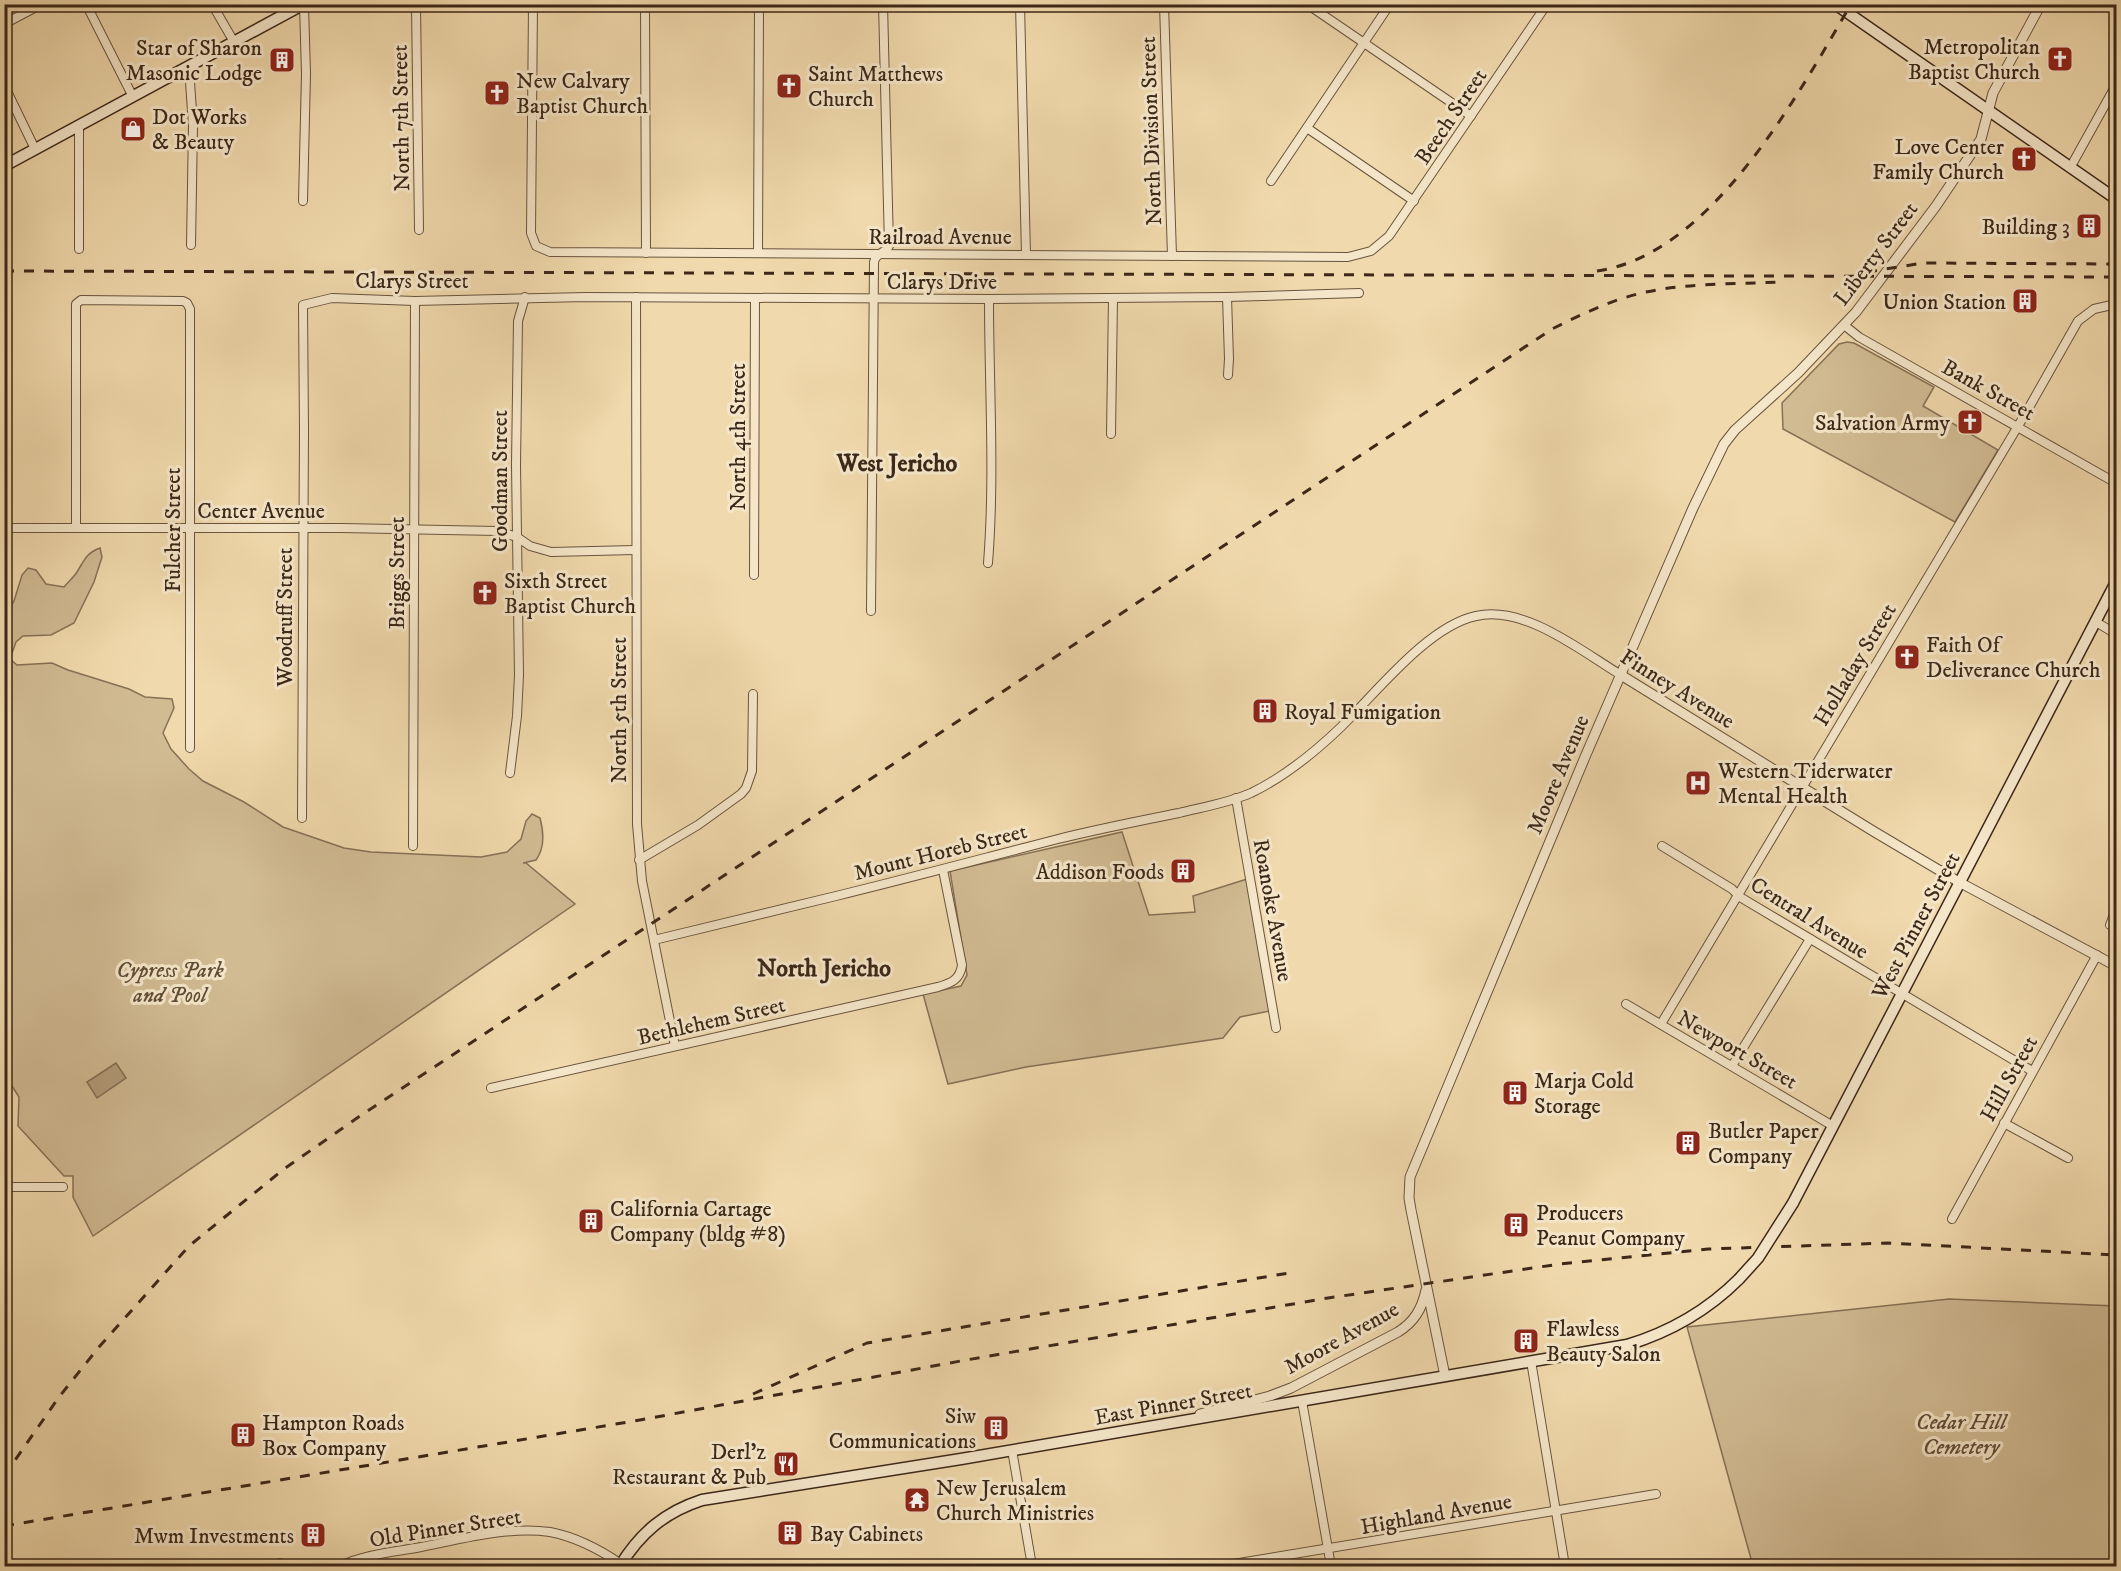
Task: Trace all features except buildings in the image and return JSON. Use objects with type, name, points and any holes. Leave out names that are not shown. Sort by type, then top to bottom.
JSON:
[{"type":"main road","points":[[1834,4],[2116,199]]},
{"type":"main road","points":[[4,166],[304,5]]},
{"type":"main road","name":"West Pinner Street","points":[[1739,1279],[1767,1246],[1793,1203],[2116,582]]},
{"type":"main road","name":"East Pinner Street","points":[[620,1565],[633,1545],[657,1522],[679,1509],[702,1500],[1012,1450],[1627,1344],[1658,1334],[1687,1320],[1713,1302],[1739,1279]]},
{"type":"street","points":[[4,24],[42,4]]},
{"type":"street","points":[[86,4],[133,97]]},
{"type":"street","points":[[212,4],[234,42]]},
{"type":"street","name":"North 7th Street","points":[[416,4],[419,230]]},
{"type":"street","name":"Railroad Avenue","points":[[533,4],[531,210],[533,240],[542,250],[645,253],[1348,257],[1362,254],[1380,245]]},
{"type":"street","points":[[645,4],[645,253]]},
{"type":"street","points":[[758,253],[759,4]]},
{"type":"street","points":[[871,611],[874,262],[878,254],[888,249],[889,246],[883,4]]},
{"type":"street","points":[[1020,4],[1026,255]]},
{"type":"street","name":"North Division Street","points":[[1164,4],[1172,256]]},
{"type":"street","points":[[1307,4],[1471,116]]},
{"type":"street","points":[[1271,181],[1390,4]]},
{"type":"street","name":"Beech Street","points":[[1380,245],[1414,201],[1546,4]]},
{"type":"street","name":"Liberty Street","points":[[1844,326],[1877,286],[1974,152],[1984,131],[1993,93],[2041,4]]},
{"type":"street","points":[[303,201],[306,74],[304,5]]},
{"type":"street","points":[[189,67],[193,126],[191,244]]},
{"type":"street","points":[[4,85],[35,149]]},
{"type":"street","points":[[2070,168],[2116,85]]},
{"type":"street","points":[[79,125],[79,249]]},
{"type":"street","points":[[1307,128],[1414,201]]},
{"type":"street","name":"Clarys Drive","points":[[525,297],[1113,299],[1359,293]]},
{"type":"street","name":"Clarys Street","points":[[302,307],[307,303],[332,298],[415,301],[525,297]]},
{"type":"street","name":"Goodman Street","points":[[510,773],[518,686],[518,321],[525,297]]},
{"type":"street","name":"North 5th Street","points":[[636,297],[637,824],[639,860],[675,1046]]},
{"type":"street","points":[[1227,297],[1230,366],[1228,375]]},
{"type":"street","name":"North 4th Street","points":[[754,575],[755,298]]},
{"type":"street","points":[[988,562],[991,501],[989,299]]},
{"type":"street","points":[[1111,434],[1113,299]]},
{"type":"street","name":"Fulcher Street","points":[[76,528],[76,304],[81,300],[183,301],[189,305],[190,312],[188,527],[190,748]]},
{"type":"street","name":"Briggs Street","points":[[413,846],[415,301]]},
{"type":"street","name":"Holladay Street","points":[[1661,1024],[2018,426],[2078,321],[2094,309],[2116,304]]},
{"type":"street","name":"Woodruff Street","points":[[302,307],[304,430],[302,818]]},
{"type":"street","name":"Bank Street","points":[[1844,326],[1859,337],[2116,483]]},
{"type":"street","name":"Moore Avenue","points":[[1445,1376],[1409,1198],[1410,1177],[1507,941],[1689,516],[1724,444],[1735,430],[1784,387],[1844,326]]},
{"type":"street","name":"Center Avenue","points":[[4,528],[188,527],[497,531],[517,537],[530,546],[551,552],[635,550]]},
{"type":"street","name":"Finney Avenue","points":[[1236,798],[1268,784],[1328,740],[1407,661],[1439,633],[1463,620],[1490,614],[1515,616],[1557,636],[1959,882],[2116,966]]},
{"type":"street","points":[[2096,622],[2116,634]]},
{"type":"street","points":[[639,860],[698,825],[746,788],[752,771],[753,694]]},
{"type":"street","name":"Mount Horeb Street","points":[[654,940],[943,870],[1060,839],[1236,798]]},
{"type":"street","name":"Roanoke Avenue","points":[[1236,798],[1276,1028]]},
{"type":"street","name":"Central Avenue","points":[[1662,846],[1732,889],[1737,895],[2032,1071]]},
{"type":"street","name":"Bethlehem Street","points":[[491,1088],[938,987],[953,981],[958,978],[962,965],[943,870]]},
{"type":"street","points":[[2110,925],[2116,909]]},
{"type":"street","points":[[1732,1066],[1810,939]]},
{"type":"street","name":"Hill Street","points":[[1952,1219],[2097,956]]},
{"type":"street","name":"Newport Street","points":[[1626,1004],[1833,1126]]},
{"type":"street","points":[[2004,1123],[2068,1158]]},
{"type":"street","points":[[4,1187],[63,1187]]},
{"type":"street","name":"Moore Avenue","points":[[1147,1427],[1270,1396],[1346,1360],[1405,1328],[1419,1313],[1427,1284]]},
{"type":"street","points":[[1531,1361],[1564,1566]]},
{"type":"street","points":[[1302,1401],[1330,1566]]},
{"type":"street","points":[[1012,1450],[1032,1566]]},
{"type":"street","name":"Highland Avenue","points":[[1221,1566],[1656,1494]]},
{"type":"street","name":"Old Pinner Street","points":[[340,1566],[366,1556],[490,1534],[518,1532],[546,1532],[572,1538],[597,1549],[620,1565]]},
{"type":"green space","points":[[1854,343],[1934,387],[1923,406],[1998,450],[1955,522],[1783,429],[1782,403],[1839,344]]},
{"type":"green space","name":"Cypress Park and Pool","points":[[100,548],[102,557],[94,582],[74,623],[51,635],[23,636],[16,642],[10,659],[17,665],[52,663],[129,689],[145,697],[172,699],[174,708],[163,733],[171,749],[189,769],[203,781],[244,802],[283,827],[344,848],[371,852],[481,857],[507,852],[521,839],[526,821],[532,814],[540,818],[542,845],[536,860],[523,863],[526,863],[575,904],[93,1236],[73,1197],[73,1176],[64,1176],[18,1126],[19,1097],[5,1079],[4,617],[14,601],[22,575],[28,568],[36,570],[46,584],[64,587],[88,555]]},
{"type":"green space","points":[[1122,832],[1149,915],[1195,912],[1193,896],[1247,879],[1270,1011],[1240,1017],[1223,1038],[1026,1067],[948,1084],[923,994],[961,986],[967,975],[950,871]]},
{"type":"green space","name":"Cedar Hill Cemetery","points":[[1949,1299],[2116,1306],[2116,1566],[1753,1566],[1687,1327]]},
{"type":"shaded area","points":[[116,1063],[126,1078],[97,1098],[87,1082]]},
{"type":"railway","points":[[1597,271],[1638,259],[1677,235],[1713,203],[1747,166],[1777,124],[1851,4]]},
{"type":"railway","points":[[1867,272],[1923,263],[2116,264]]},
{"type":"railway","points":[[4,271],[2116,277]]},
{"type":"railway","points":[[4,1476],[59,1397],[99,1347],[189,1246],[284,1169],[360,1116],[1552,329],[1610,303],[1646,292],[1696,285],[1780,282]]},
{"type":"railway","points":[[4,1526],[640,1420],[966,1360],[1328,1298],[1560,1264],[1708,1249],[1888,1243],[2116,1255]]},
{"type":"railway","points":[[753,1394],[867,1343],[1289,1273]]},
{"type":"place","name":"Metropolitan Baptist Church","points":[[2060,59]]},
{"type":"place","name":"Star of Sharon Masonic Lodge","points":[[282,60]]},
{"type":"place","name":"Saint Matthews Church","points":[[789,86]]},
{"type":"place","name":"New Calvary Baptist Church","points":[[497,93]]},
{"type":"place","name":"Dot Works & Beauty","points":[[133,129]]},
{"type":"place","name":"Love Center Family Church","points":[[2024,159]]},
{"type":"place","name":"Building 3","points":[[2089,226]]},
{"type":"place","name":"Union Station","points":[[2025,301]]},
{"type":"place","name":"Salvation Army","points":[[1970,422]]},
{"type":"place","name":"Sixth Street Baptist Church","points":[[485,593]]},
{"type":"place","name":"Faith Of Deliverance Church","points":[[1907,657]]},
{"type":"place","name":"Royal Fumigation","points":[[1265,711]]},
{"type":"place","name":"Western Tiderwater Mental Health","points":[[1698,783]]},
{"type":"place","name":"Addison Foods","points":[[1183,871]]},
{"type":"place","name":"Marja Cold Storage","points":[[1515,1093]]},
{"type":"place","name":"Butler Paper Company","points":[[1688,1143]]},
{"type":"place","name":"California Cartage Company (bldg #8)","points":[[591,1221]]},
{"type":"place","name":"Producers Peanut Company","points":[[1516,1225]]},
{"type":"place","name":"Flawless Beauty Salon","points":[[1526,1341]]},
{"type":"place","name":"Siw Communications","points":[[996,1428]]},
{"type":"place","name":"Hampton Roads Box Company","points":[[243,1435]]},
{"type":"place","name":"Derl'z Restaurant & Pub","points":[[786,1464]]},
{"type":"place","name":"New Jerusalem Church Ministries","points":[[917,1500]]},
{"type":"place","name":"Bay Cabinets","points":[[790,1533]]},
{"type":"place","name":"Mwm Investments","points":[[313,1535]]},
{"type":"district","name":"West Jericho","points":[[897,463]]},
{"type":"district","name":"North Jericho","points":[[824,968]]}]
